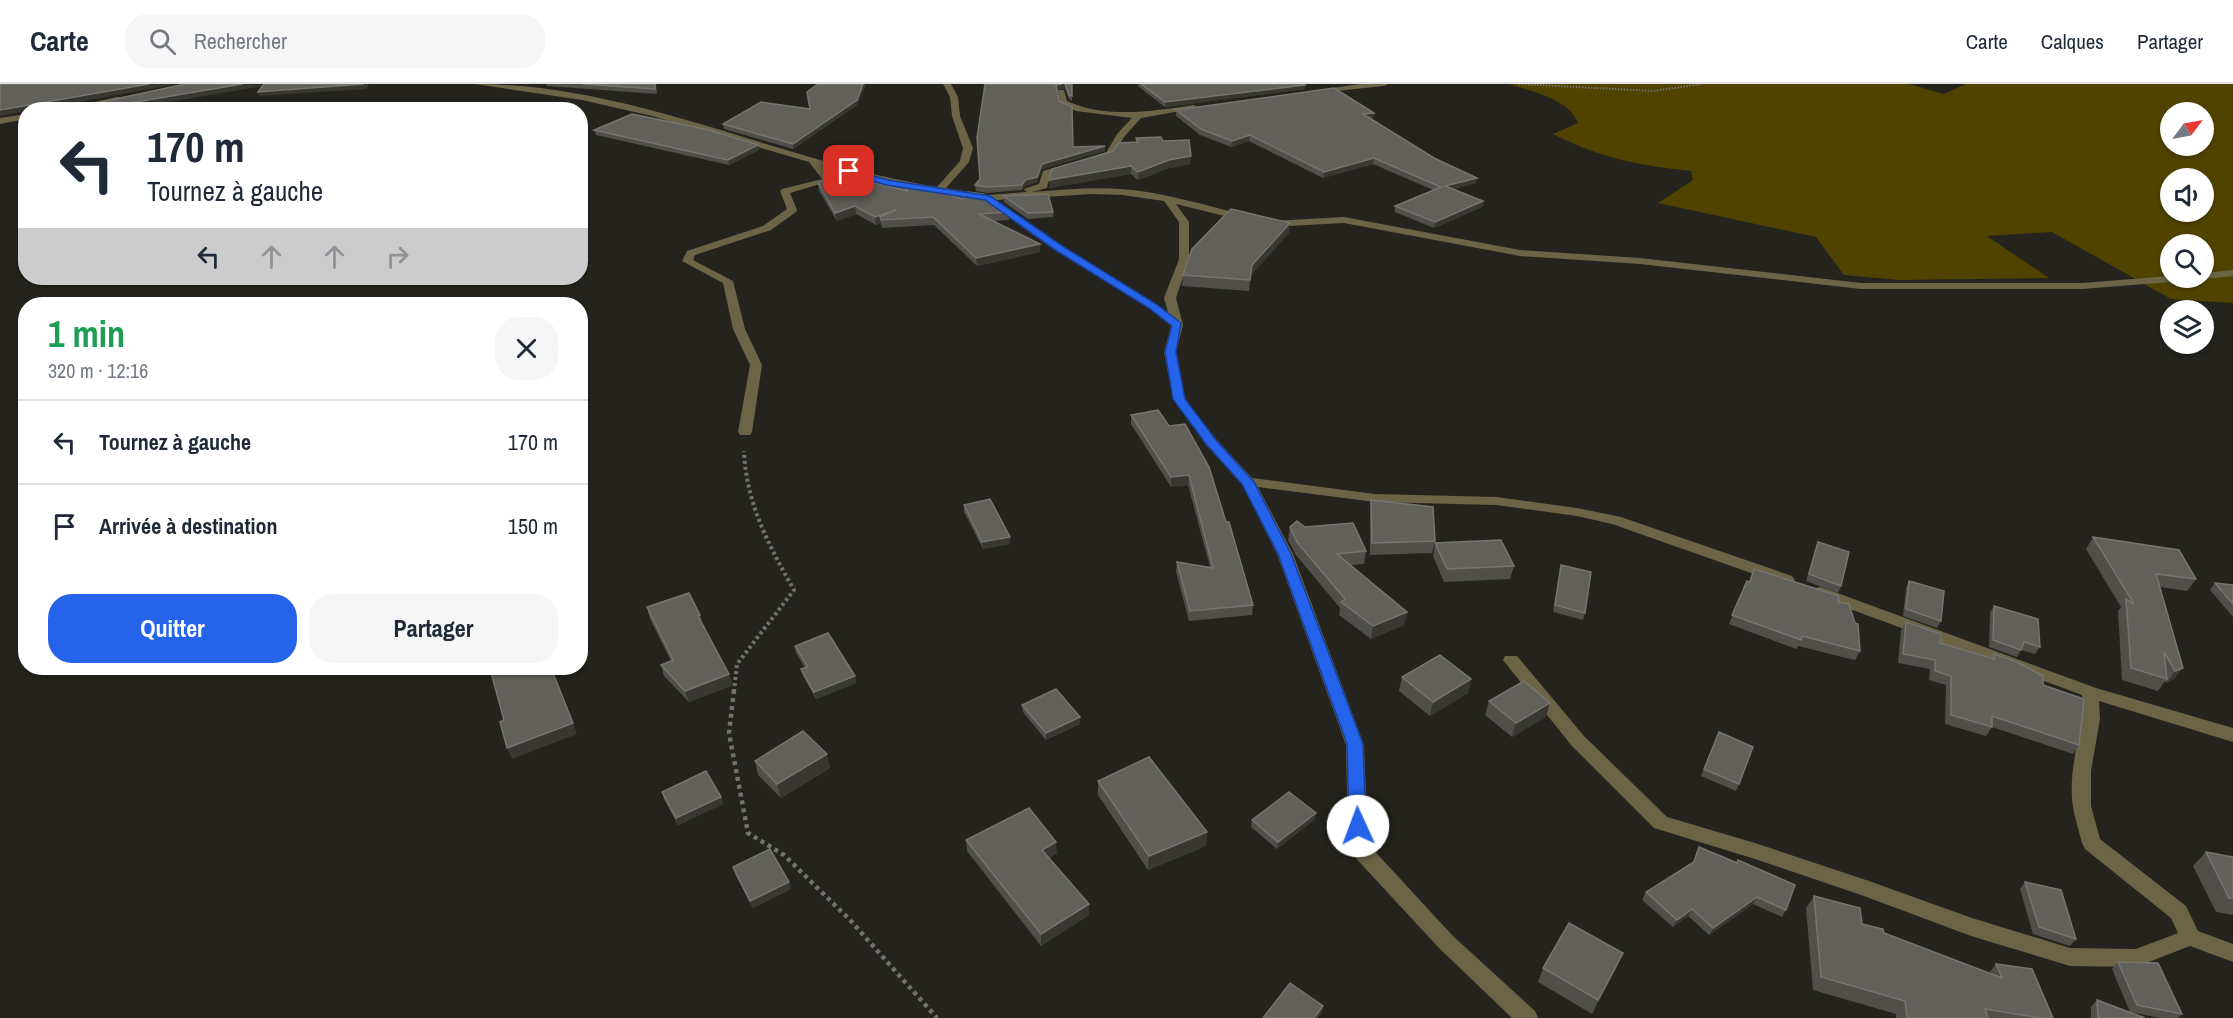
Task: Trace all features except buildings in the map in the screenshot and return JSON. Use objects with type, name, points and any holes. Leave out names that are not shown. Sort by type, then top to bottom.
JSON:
[{"type":"street","points":[[479,84],[582,98],[654,114],[886,182],[987,198],[1093,191],[1122,192],[1167,199],[1257,221],[1287,225],[1344,220],[1510,251],[1640,261],[1861,286],[2061,287],[2160,280]]},
{"type":"street","points":[[940,189],[964,162],[968,148],[956,116],[954,97],[947,84]]},
{"type":"street","points":[[1301,93],[1384,84]]},
{"type":"street","points":[[1061,92],[1063,102],[1076,108],[1138,116],[1209,106]]},
{"type":"street","points":[[103,102],[130,97]]},
{"type":"street","points":[[987,198],[1044,186],[1046,173],[1109,155],[1120,136],[1138,116]]},
{"type":"street","points":[[0,121],[18,118]]},
{"type":"street","points":[[745,432],[756,365],[739,329],[728,281],[687,261],[691,253],[767,228],[792,210],[786,191],[828,180],[812,160]]},
{"type":"street","points":[[987,198],[1060,249],[1153,306],[1177,326]]},
{"type":"street","points":[[1167,199],[1184,222],[1184,259],[1170,298],[1177,326],[1170,352],[1179,399],[1211,442],[1248,482],[1285,554],[1355,744],[1358,847],[1446,942],[1527,1018]]},
{"type":"street","points":[[2214,275],[2233,273]]},
{"type":"street","points":[[1248,482],[1375,498],[1496,501],[1577,512],[1616,520],[1803,585],[2090,692],[2233,735]]},
{"type":"street","points":[[1511,660],[1578,741],[1661,823],[1755,851],[1869,889],[1971,927],[2070,957],[2136,958],[2190,937],[2233,953]]},
{"type":"street","points":[[2090,692],[2091,719],[2082,771],[2082,806],[2092,843],[2179,912],[2190,937]]},
{"type":"path","points":[[1519,84],[1653,90],[1702,84]]},
{"type":"path","points":[[745,432],[744,465],[760,529],[794,590],[737,664],[729,734],[748,833],[793,863],[850,920],[937,1018]]},
{"type":"shaded area","points":[[1509,84],[1909,84],[1944,94],[1966,84],[2233,84],[2233,303],[2171,299],[2052,232],[1987,236],[2049,278],[1898,280],[1844,275],[1816,237],[1658,203],[1693,180],[1691,171],[1620,160],[1571,143],[1553,134],[1578,123],[1567,108],[1538,93]]},
{"type":"route","points":[[849,171],[886,182],[987,198],[1060,249],[1153,306],[1177,326],[1170,352],[1179,399],[1211,442],[1248,482],[1285,554],[1355,744],[1358,826]]}]
